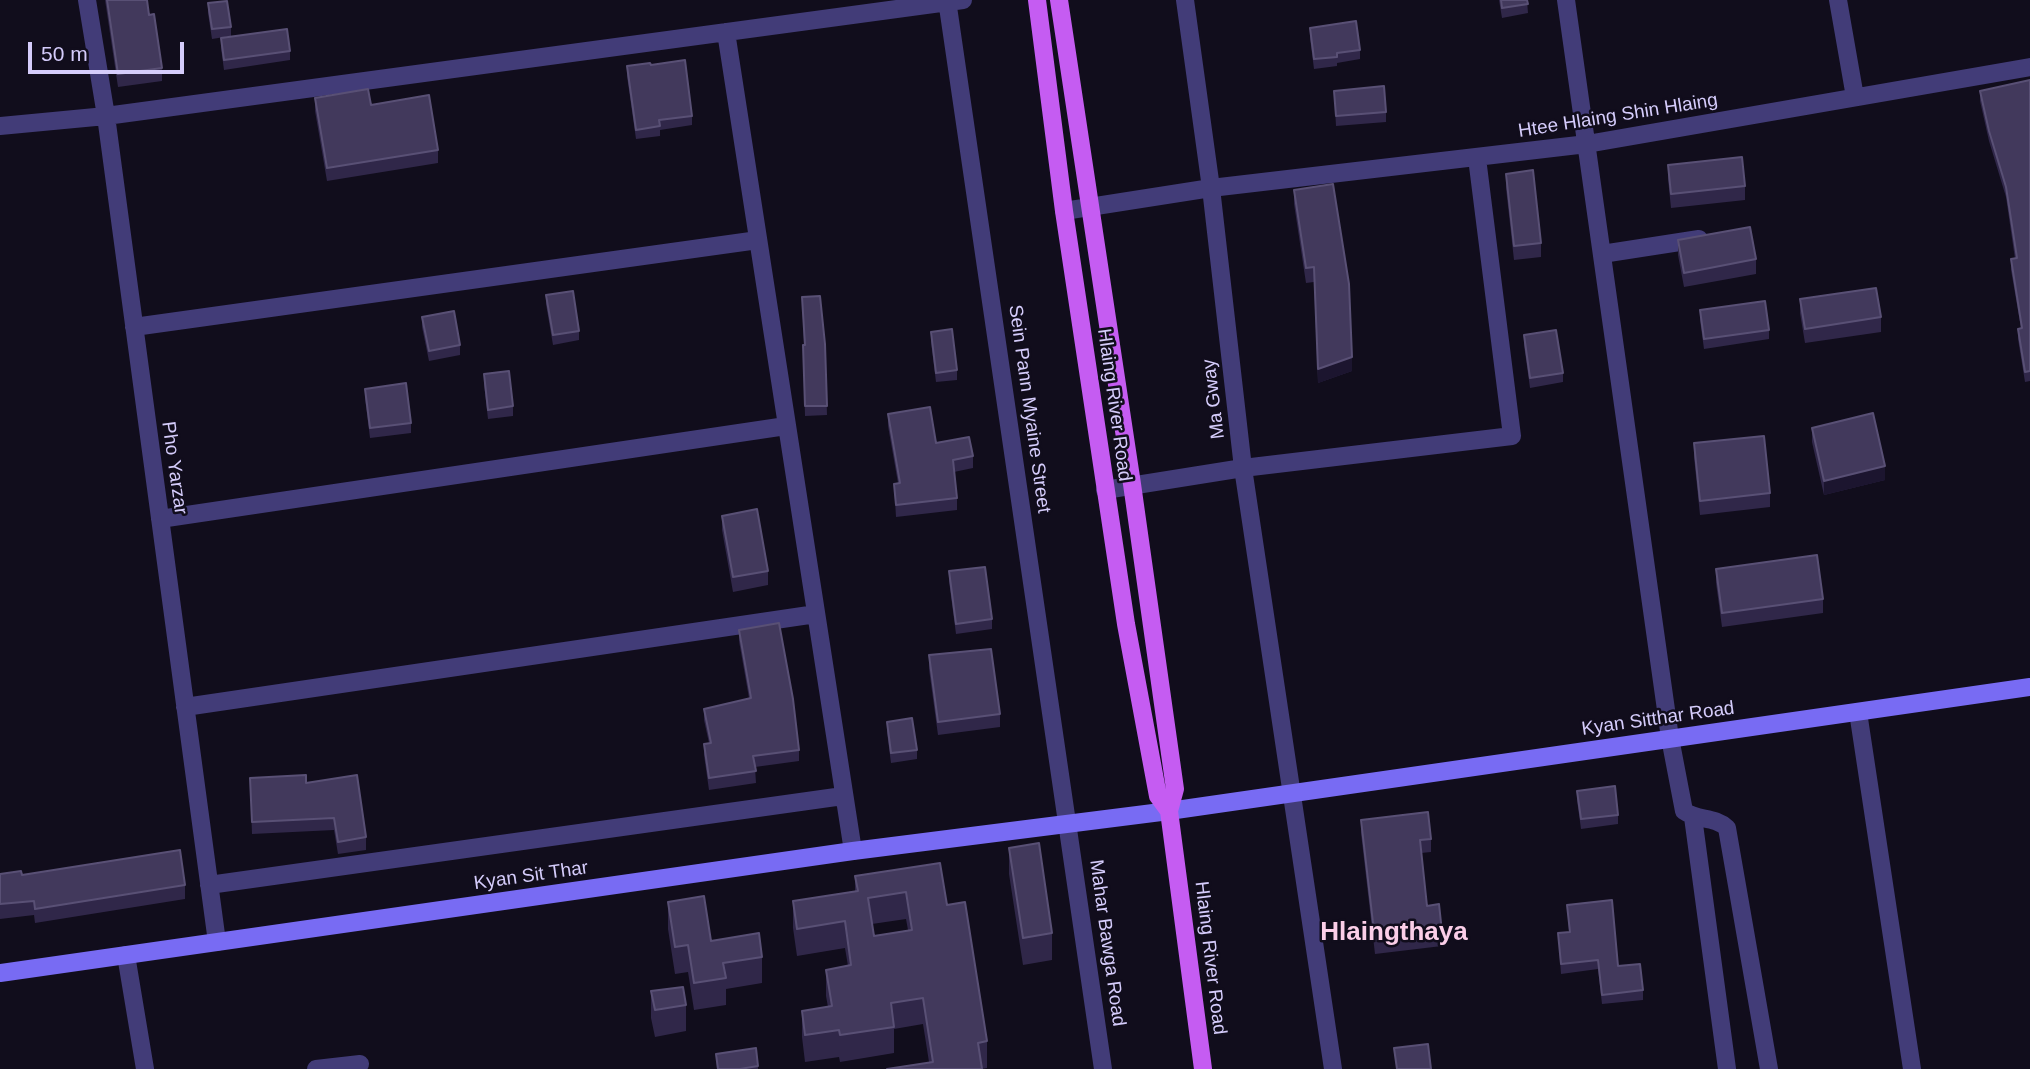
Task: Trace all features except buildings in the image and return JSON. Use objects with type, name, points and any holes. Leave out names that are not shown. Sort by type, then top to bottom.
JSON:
[{"type":"main road","name":"Hlaing River Road","points":[[1037,0],[1064,211],[1126,624],[1158,796],[1169,811]]},
{"type":"main road","name":"Hlaing River Road","points":[[1059,0],[1175,789],[1169,811],[1203,1069]]},
{"type":"main road","name":"Kyan Sitthar Road","points":[[1169,811],[2030,688]]},
{"type":"main road","name":"Kyan Sit Thar","points":[[0,973],[853,851],[1169,811]]},
{"type":"street","name":"Pho Yarzar","points":[[87,0],[106,116],[217,942]]},
{"type":"street","name":"Ma Gway","points":[[1185,0],[1243,468],[1333,1069]]},
{"type":"street","points":[[1566,0],[1670,738],[1684,811],[1693,817],[1720,822],[1727,828],[1769,1069]]},
{"type":"street","points":[[1838,0],[1855,97]]},
{"type":"street","points":[[0,126],[106,116],[952,1]]},
{"type":"street","name":"Sein Pann Myaine Street","points":[[952,1],[1069,823]]},
{"type":"street","points":[[726,32],[853,851]]},
{"type":"street","name":"Htee Hlaing Shin Hlaing","points":[[1064,211],[1210,188],[1587,144],[2030,66]]},
{"type":"street","points":[[1105,490],[1243,468],[1512,436],[1477,158]]},
{"type":"street","points":[[1602,254],[1717,237]]},
{"type":"street","points":[[134,327],[758,240]]},
{"type":"street","points":[[160,519],[786,426]]},
{"type":"street","points":[[185,707],[816,614]]},
{"type":"street","points":[[1858,712],[1912,1069]]},
{"type":"street","points":[[209,885],[843,796]]},
{"type":"street","points":[[1693,817],[1727,1069]]},
{"type":"street","name":"Mahar Bawga Road","points":[[1069,823],[1103,1069]]},
{"type":"street","points":[[126,955],[145,1069]]},
{"type":"street","points":[[316,1069],[360,1064]]},
{"type":"district","name":"Hlaingthaya","points":[[1394,933]]}]
